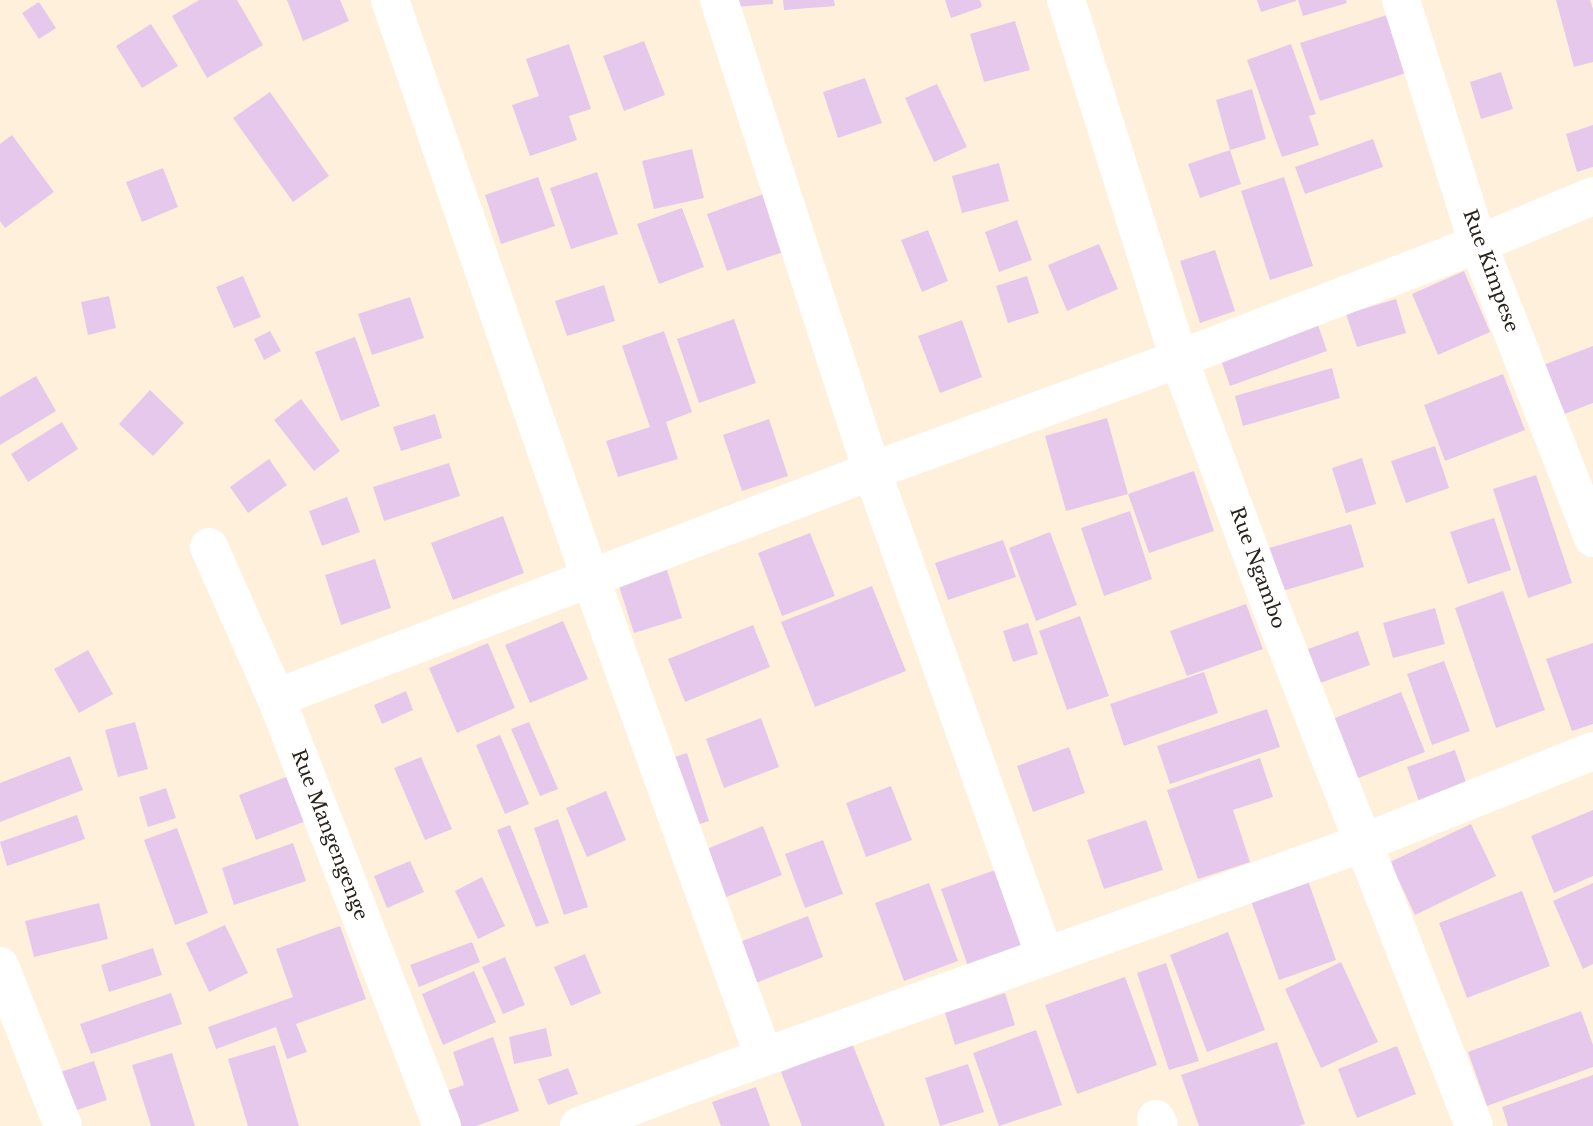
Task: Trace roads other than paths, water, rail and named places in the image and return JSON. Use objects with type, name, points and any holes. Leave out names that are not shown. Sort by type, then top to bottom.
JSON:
[{"type":"street","points":[[390,0],[590,577],[764,1057]]},
{"type":"street","points":[[719,0],[872,471],[1045,957]]},
{"type":"street","name":"Rue Ngambo","points":[[1066,0],[1179,359],[1271,607],[1474,1126]]},
{"type":"street","name":"Rue Kimpese","points":[[1401,0],[1478,244],[1593,538]]},
{"type":"street","points":[[276,698],[872,471],[1179,359],[1478,244],[1593,196]]},
{"type":"street","name":"Rue Mangengenge","points":[[209,547],[276,698],[442,1126]]},
{"type":"street","points":[[579,1126],[1363,843],[1593,751]]},
{"type":"street","points":[[0,965],[63,1126]]}]
